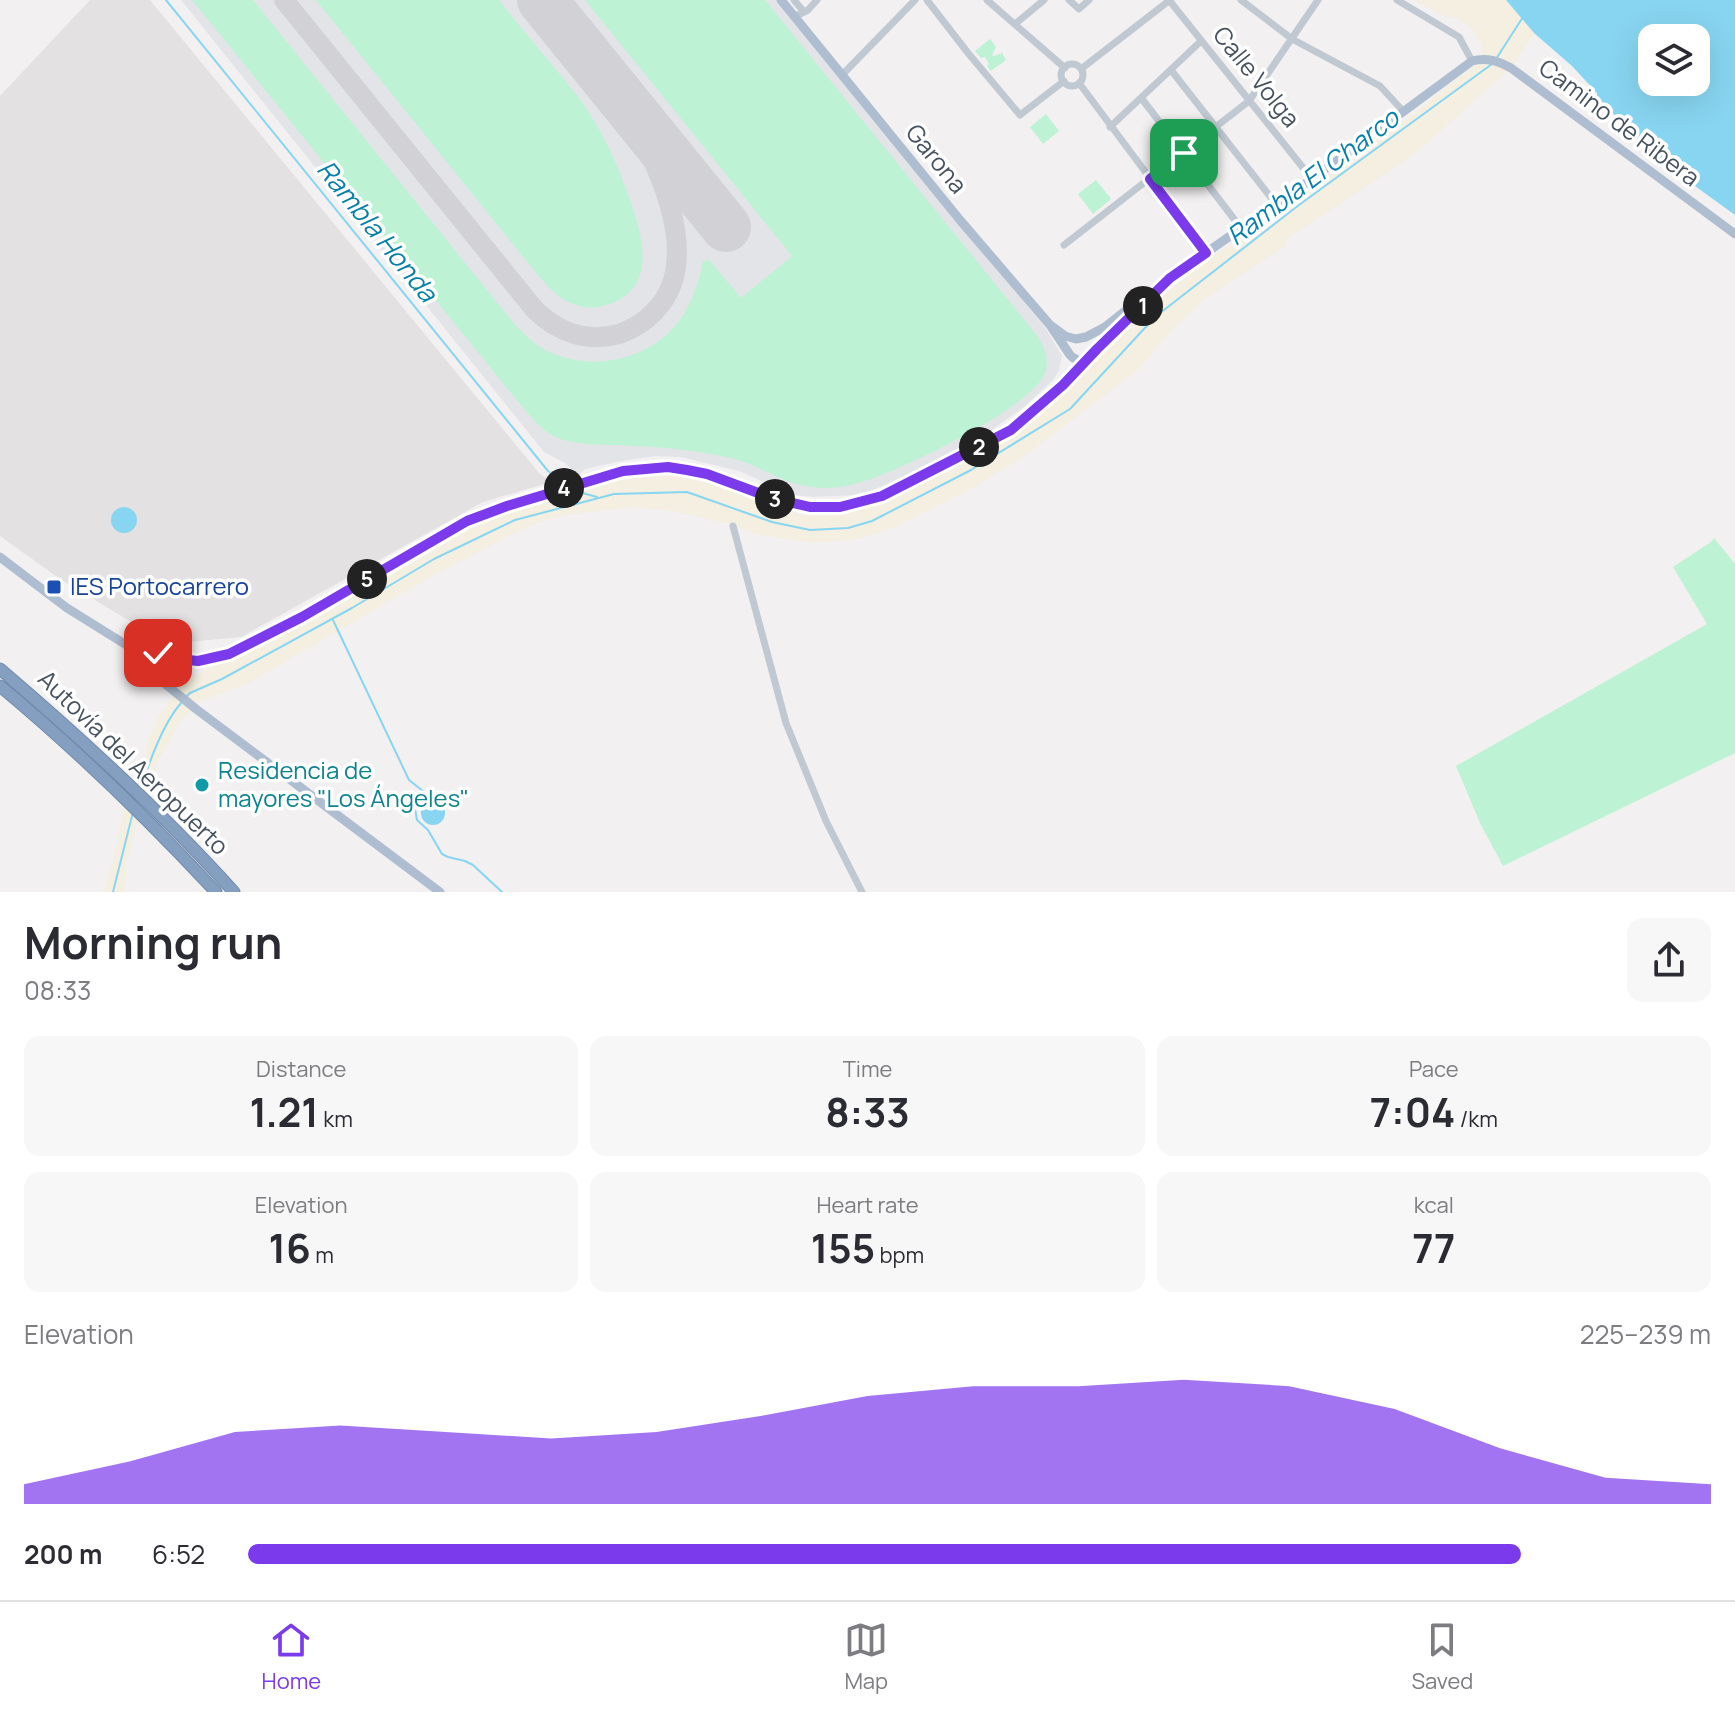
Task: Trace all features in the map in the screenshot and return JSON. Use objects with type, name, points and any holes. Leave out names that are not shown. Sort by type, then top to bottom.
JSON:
[{"type":"highway","name":"Autovía del Aeropuerto","points":[[0,669],[131,785],[234,892]]},
{"type":"highway","name":"Autovía del Aeropuerto","points":[[0,686],[143,815],[216,892]]},
{"type":"main road","name":"Garona","points":[[781,0],[799,14],[809,35],[1050,325]]},
{"type":"main road","name":"Camino de Ribera","points":[[1472,61],[1489,59],[1511,68],[1735,234]]},
{"type":"main road","points":[[1068,379],[1072,369],[1070,345],[1105,327],[1472,61]]},
{"type":"main road","points":[[157,677],[198,661],[240,650],[467,521],[623,471],[668,467],[687,470],[810,507],[840,507],[882,496],[1011,430],[1068,379],[1170,278]]},
{"type":"main road","points":[[1050,325],[1065,336],[1090,343],[1092,349],[1088,358],[1079,361],[1071,356],[1050,325]]},
{"type":"main road","points":[[0,557],[67,608],[136,651],[149,665]]},
{"type":"main road","points":[[136,651],[198,661]]},
{"type":"main road","points":[[156,654],[150,659],[150,672],[440,892]]},
{"type":"main road","points":[[171,657],[170,683],[173,690]]},
{"type":"street","points":[[794,0],[799,14],[817,0]]},
{"type":"street","points":[[842,75],[915,0]]},
{"type":"street","points":[[927,0],[1020,115],[1064,81]]},
{"type":"street","points":[[987,0],[1065,68]]},
{"type":"street","points":[[1015,24],[1044,0]]},
{"type":"street","points":[[1069,0],[1079,9],[1089,0]]},
{"type":"street","points":[[1081,69],[1170,0]]},
{"type":"street","name":"Calle Volga","points":[[1170,0],[1312,179]]},
{"type":"street","points":[[1241,0],[1292,39],[1380,86],[1404,112]]},
{"type":"street","points":[[1064,245],[1249,101],[1318,0]]},
{"type":"street","points":[[1397,0],[1459,37],[1472,61]]},
{"type":"street","points":[[1110,127],[1201,41]]},
{"type":"street","points":[[1072,64],[1081,69],[1083,78],[1079,83],[1069,85],[1064,81],[1062,75],[1065,68],[1072,64]]},
{"type":"street","points":[[1171,70],[1276,204]]},
{"type":"street","points":[[1079,83],[1206,253]]},
{"type":"street","points":[[1142,99],[1241,228]]},
{"type":"street","points":[[733,526],[786,723],[826,821],[862,892]]},
{"type":"shaded area","points":[[90,0],[150,0],[539,473],[551,482],[483,502],[241,637],[177,643],[128,620],[63,581],[0,536],[0,96]]},
{"type":"shaded area","points":[[181,0],[780,0],[1046,329],[1062,356],[1059,370],[1053,380],[1024,407],[956,455],[854,495],[793,495],[739,471],[681,457],[655,456],[621,461],[585,469],[578,475],[565,463],[544,452]]},
{"type":"green space","points":[[192,0],[253,0],[516,326],[540,347],[558,356],[598,362],[638,353],[671,330],[691,301],[703,261],[709,260],[741,298],[792,256],[585,0],[765,0],[1039,338],[1047,359],[1045,373],[1036,386],[1018,401],[969,433],[893,470],[841,487],[801,485],[744,462],[707,453],[659,447],[584,444],[556,437],[541,427],[520,404]]},
{"type":"green space","points":[[316,0],[499,0],[591,115],[619,170],[637,223],[642,255],[636,284],[626,296],[604,306],[586,307],[563,299],[552,290]]},
{"type":"green space","points":[[990,39],[996,47],[992,55],[1002,53],[1006,60],[991,71],[985,57],[981,58],[975,51]]},
{"type":"green space","points":[[1046,114],[1059,131],[1043,144],[1030,127]]},
{"type":"green space","points":[[1096,180],[1111,199],[1093,214],[1078,194]]},
{"type":"green space","points":[[1714,538],[1735,564],[1735,753],[1503,866],[1480,823],[1456,766],[1707,624],[1673,567]]},
{"type":"sand","points":[[1415,0],[1506,0],[1534,33],[1511,68],[1426,144],[1288,238],[1284,247],[1204,299],[1135,372],[1026,455],[973,488],[895,527],[858,539],[812,543],[760,535],[679,512],[634,507],[570,514],[518,531],[434,575],[248,683],[198,702],[180,722],[157,763],[150,795],[136,827],[126,865],[124,892],[103,892],[113,862],[123,810],[142,768],[148,741],[158,718],[180,687],[213,666],[244,656],[474,524],[618,479],[649,474],[685,477],[803,515],[842,514],[881,503],[992,448],[1026,427],[1155,303],[1196,269],[1411,116],[1482,59],[1482,44],[1475,37],[1473,29],[1457,18],[1444,16]]},
{"type":"water","points":[[1506,0],[1735,0],[1735,215],[1655,157],[1597,97],[1597,93],[1534,33]]},
{"type":"water","points":[[124,507],[133,511],[137,520],[133,529],[124,533],[115,529],[111,520],[115,511]]},
{"type":"water","points":[[433,801],[441,805],[445,813],[441,821],[433,825],[425,821],[421,813],[425,805]]},
{"type":"waterway","name":"Rambla Honda","points":[[166,0],[548,471],[563,482]]},
{"type":"waterway","name":"Rambla El Charco","points":[[1496,59],[1523,17]]},
{"type":"waterway","name":"Rambla El Charco","points":[[185,698],[352,608],[434,559],[515,520],[614,494],[687,492],[772,522],[810,530],[848,528],[872,521],[971,470],[1070,409],[1155,317],[1299,205],[1492,64]]},
{"type":"waterway","name":"Rambla Honda","points":[[575,491],[597,497]]},
{"type":"waterway","points":[[333,620],[409,780],[423,791],[424,798],[415,809],[417,820],[428,830],[442,854],[473,865],[502,892]]},
{"type":"waterway","name":"Rambla El Charco","points":[[140,791],[162,733],[181,703]]},
{"type":"waterway","name":"Rambla El Charco","points":[[113,892],[133,812]]},
{"type":"taxiway","points":[[284,0],[535,310],[563,330],[584,336],[619,334],[647,319],[670,288],[677,262],[676,233],[669,203],[646,145],[620,96]]},
{"type":"runway","points":[[542,0],[726,227]]},
{"type":"place","name":"IES Portocarrero","points":[[54,587]]},
{"type":"place","name":"Residencia de mayores \"Los Ángeles\"","points":[[202,785]]},
{"type":"route","points":[[158,653],[198,661],[240,650],[467,521],[623,471],[668,467],[687,470],[810,507],[840,507],[882,496],[1011,430],[1063,385],[1170,278],[1206,253],[1150,179],[1184,153]]}]
